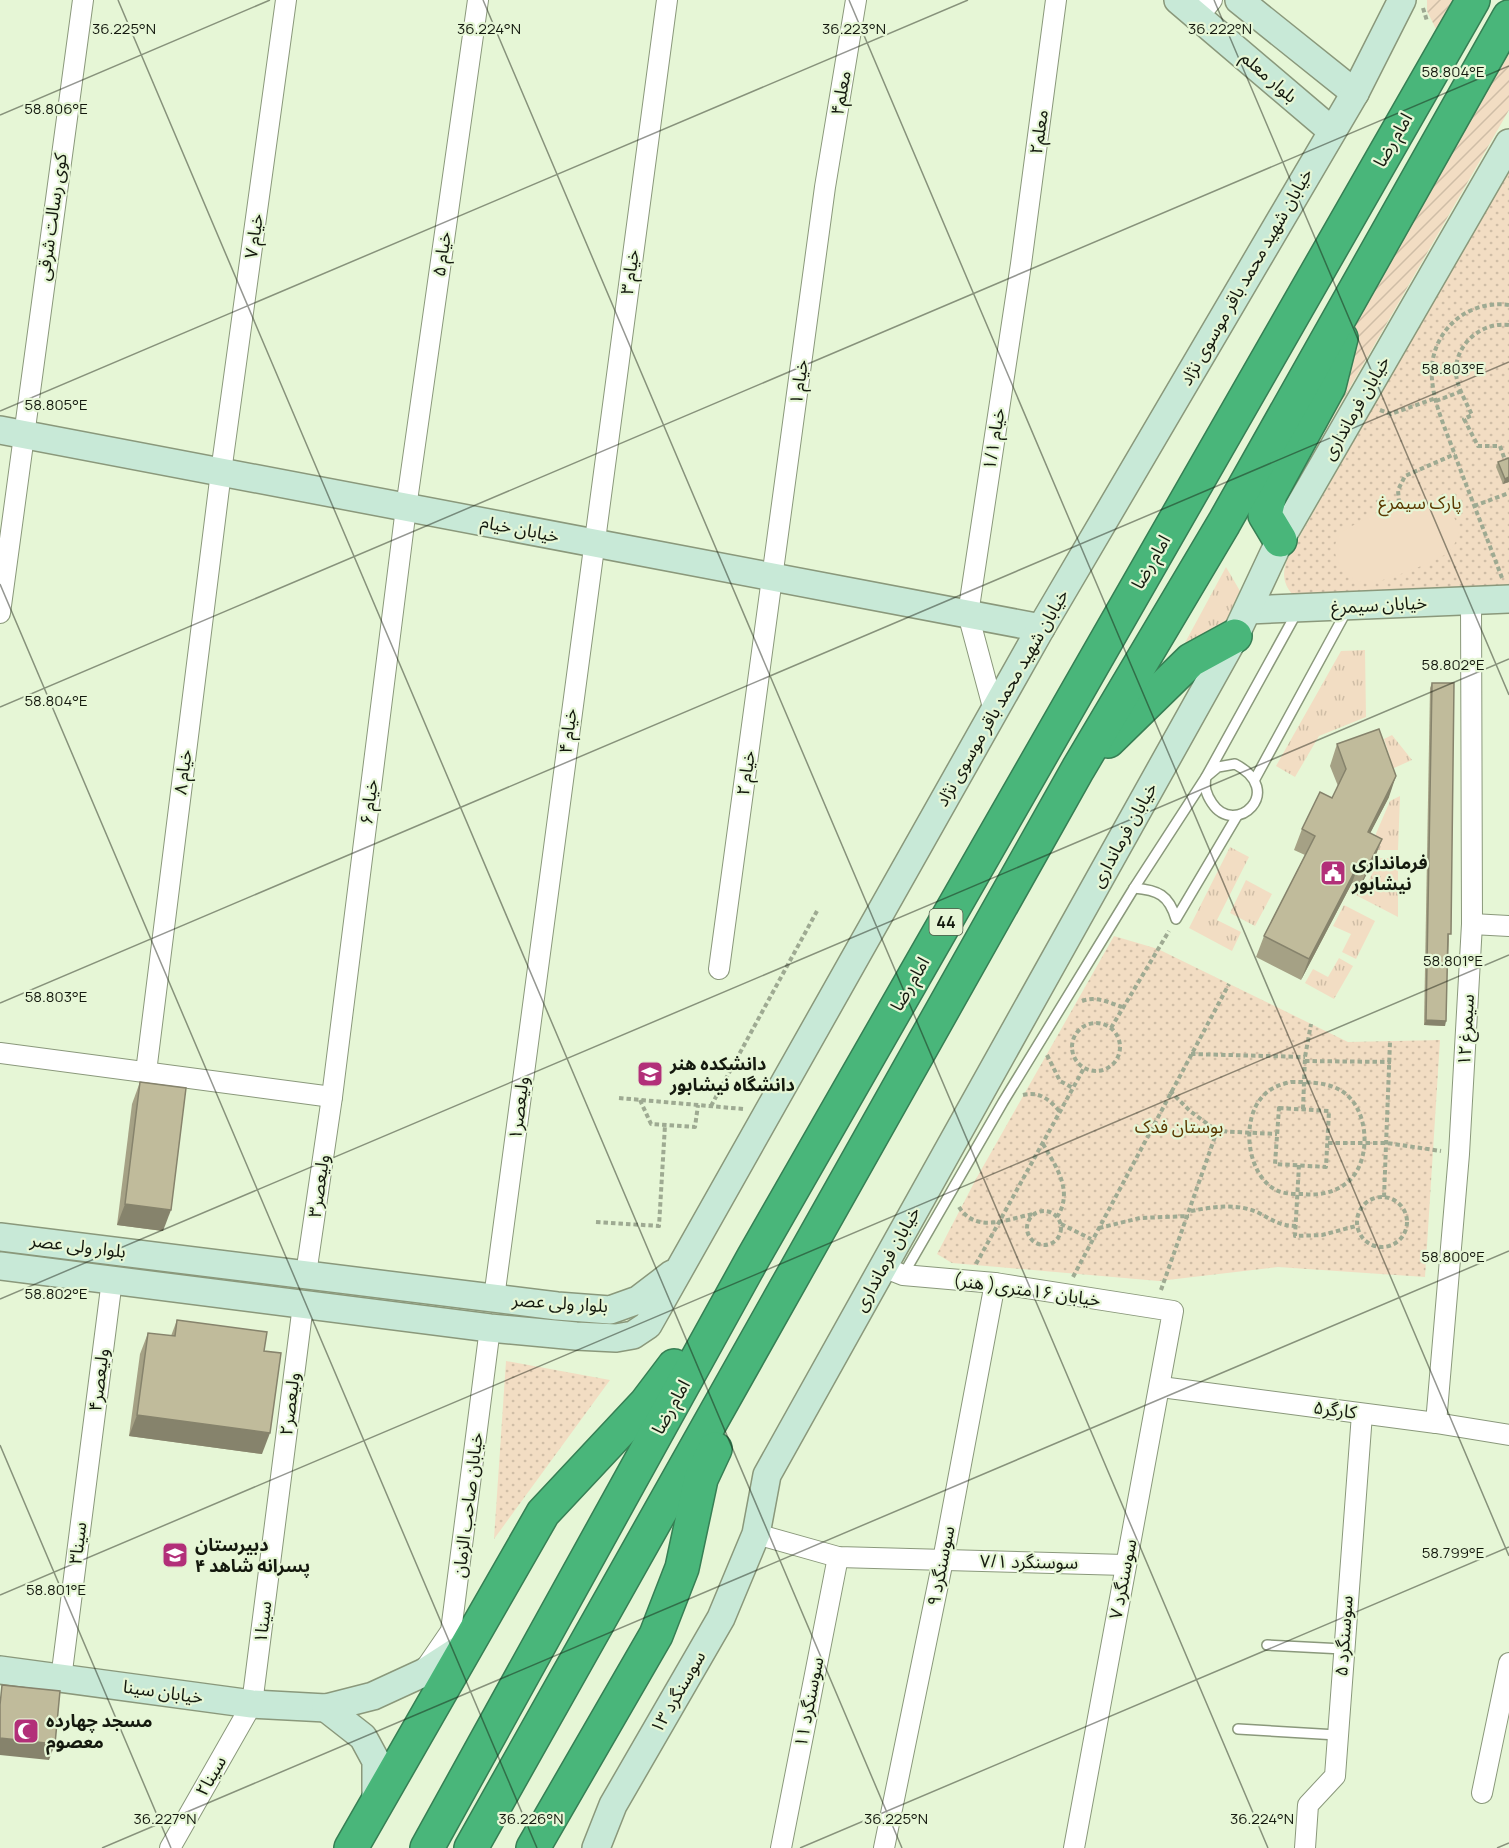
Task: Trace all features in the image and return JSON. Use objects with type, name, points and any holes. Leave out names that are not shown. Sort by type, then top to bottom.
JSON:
[{"type":"highway","name":"امام رضا","points":[[427,1848],[753,1258],[1473,0]]},
{"type":"highway","name":"44","points":[[471,1848],[1078,769],[1224,523],[1509,17]]},
{"type":"highway","points":[[1280,540],[1265,515],[1270,494],[1329,386],[1337,360],[1343,312]]},
{"type":"highway","points":[[1078,769],[1191,660],[1241,623]]},
{"type":"highway","points":[[351,1848],[543,1513],[646,1403],[753,1258]]},
{"type":"highway","points":[[533,1848],[656,1635],[682,1568],[701,1479],[792,1277]]},
{"type":"main road","points":[[1239,0],[1355,93]]},
{"type":"main road","name":"خیابان شهید محمد باقر موسوی نژاد","points":[[680,1268],[1041,628],[1355,93],[1402,0]]},
{"type":"main road","name":"بلوار معلم","points":[[1196,5],[1332,131]]},
{"type":"main road","name":"خیابان فرمانداری","points":[[756,1534],[767,1475],[893,1271],[1241,623],[1280,540],[1509,143]]},
{"type":"main road","name":"خیابان خیام","points":[[11,432],[1041,628]]},
{"type":"main road","name":"خیابان سیمرغ","points":[[1241,623],[1299,609],[1471,601],[1507,592]]},
{"type":"main road","name":"بلوار ولی عصر","points":[[0,1237],[494,1298],[610,1310],[638,1300],[680,1268]]},
{"type":"main road","name":"بلوار ولی عصر","points":[[0,1266],[490,1328],[616,1338],[633,1335],[648,1325],[680,1268]]},
{"type":"main road","points":[[490,1328],[494,1298]]},
{"type":"main road","name":"سوسنگرد ۱۳","points":[[596,1848],[613,1805],[721,1618],[756,1534]]},
{"type":"main road","name":"خیابان سینا","points":[[0,1671],[252,1704],[326,1708],[373,1696],[423,1673],[468,1644]]},
{"type":"main road","points":[[326,1708],[363,1737],[376,1761],[376,1805]]},
{"type":"street","name":"کوی رسالت شرقی","points":[[0,613],[11,432],[82,0]]},
{"type":"street","name":"خیام ۷","points":[[221,472],[286,0]]},
{"type":"street","name":"خیام ۵","points":[[406,508],[478,0]]},
{"type":"street","name":"خیام ۳","points":[[593,543],[667,0]]},
{"type":"street","name":"معلم۴","points":[[825,187],[856,0]]},
{"type":"street","name":"معلم۲","points":[[1021,264],[1056,0]]},
{"type":"street","name":"خیام ۱","points":[[772,577],[825,187]]},
{"type":"street","name":"خیام ۱/۱","points":[[968,614],[1021,264]]},
{"type":"street","name":"خیام ۸","points":[[146,1072],[221,472]]},
{"type":"street","name":"خیام ۶","points":[[332,1097],[406,508]]},
{"type":"street","name":"خیام ۴","points":[[544,919],[593,543]]},
{"type":"street","name":"خیام ۲","points":[[719,969],[772,577]]},
{"type":"street","name":"سیمرغ ۱۲","points":[[1436,1423],[1459,1154],[1472,924],[1471,601]]},
{"type":"street","points":[[968,614],[994,711]]},
{"type":"street","name":"ولیعصر۱","points":[[494,1298],[544,919]]},
{"type":"street","points":[[1472,924],[1509,926]]},
{"type":"street","points":[[0,1053],[332,1097]]},
{"type":"street","name":"ولیعصر۳","points":[[306,1275],[332,1097]]},
{"type":"street","name":"خیابان ۱۶متری( هنر)","points":[[893,1271],[995,1283],[1163,1309]]},
{"type":"street","name":"ولیعصر۴","points":[[86,1479],[112,1280]]},
{"type":"street","name":"سوسنگرد ۹","points":[[884,1848],[943,1560],[995,1283]]},
{"type":"street","name":"ولیعصر۲","points":[[277,1504],[303,1305]]},
{"type":"street","name":"سوسنگرد ۷","points":[[1074,1848],[1125,1565],[1161,1388],[1163,1309]]},
{"type":"street","name":"خیابان صاحب الزمان","points":[[423,1673],[451,1631],[490,1328]]},
{"type":"street","name":"کارگر۵","points":[[1161,1388],[1436,1423],[1509,1435]]},
{"type":"street","name":"سوسنگرد ۵","points":[[1305,1848],[1308,1805],[1335,1776],[1362,1414]]},
{"type":"street","name":"سینا۳","points":[[61,1678],[86,1479]]},
{"type":"street","name":"سینا۱","points":[[252,1704],[277,1504]]},
{"type":"street","name":"سوسنگرد ۷/۱","points":[[756,1534],[838,1557],[1125,1565]]},
{"type":"street","name":"سوسنگرد ۱۱","points":[[781,1848],[838,1557]]},
{"type":"street","points":[[1482,1793],[1509,1663]]},
{"type":"street","name":"سینا۲","points":[[170,1848],[252,1704]]},
{"type":"lane","points":[[1255,779],[1348,608]]},
{"type":"lane","points":[[893,1271],[950,1193],[1134,888],[1206,777],[1299,609]]},
{"type":"lane","points":[[1235,764],[1255,779],[1258,787],[1256,803],[1244,814],[1228,815],[1215,807],[1206,793],[1206,777],[1218,766],[1235,764]]},
{"type":"lane","points":[[1176,920],[1236,816]]},
{"type":"lane","points":[[1134,888],[1155,890],[1167,897],[1176,920]]},
{"type":"lane","points":[[1267,1645],[1343,1649]]},
{"type":"lane","points":[[1238,1729],[1338,1735]]},
{"type":"path","points":[[1507,592],[1436,400],[1432,367],[1436,346],[1459,315],[1479,306],[1509,305]]},
{"type":"path","points":[[1509,325],[1487,326],[1466,342],[1460,354],[1457,379],[1472,414],[1464,418],[1478,446],[1500,446],[1505,460],[1509,459]]},
{"type":"path","points":[[1375,409],[1391,414],[1462,391]]},
{"type":"path","points":[[1400,503],[1398,490],[1405,476],[1455,454]]},
{"type":"path","points":[[1474,506],[1509,492]]},
{"type":"path","points":[[711,1107],[817,911]]},
{"type":"path","points":[[1111,1028],[1176,920]]},
{"type":"path","points":[[1064,1294],[1170,1091],[1229,984]]},
{"type":"path","points":[[1061,1010],[1090,999],[1105,1000],[1122,1007]]},
{"type":"path","points":[[1096,1023],[1111,1028],[1120,1041],[1118,1057],[1114,1064],[1100,1071],[1084,1068],[1074,1057],[1073,1041],[1076,1034],[1082,1028],[1096,1023]]},
{"type":"path","points":[[1303,1110],[1305,1059],[1311,1024]]},
{"type":"path","points":[[1042,1040],[1057,1075],[1073,1088]]},
{"type":"path","points":[[1384,1197],[1390,1042]]},
{"type":"path","points":[[1191,1054],[1391,1062]]},
{"type":"path","points":[[967,1280],[1084,1068]]},
{"type":"path","points":[[1304,1082],[1337,1088],[1348,1095],[1363,1122],[1365,1143],[1362,1160],[1356,1174],[1345,1184],[1316,1196],[1277,1191],[1260,1175],[1252,1158],[1250,1133],[1253,1115],[1262,1096],[1280,1084],[1304,1082]]},
{"type":"path","points":[[1170,1091],[1190,1111],[1217,1131],[1277,1134]]},
{"type":"path","points":[[1003,1102],[1028,1094],[1038,1095],[1050,1100],[1060,1112]]},
{"type":"path","points":[[619,1098],[749,1110]]},
{"type":"path","points":[[639,1100],[651,1124],[695,1127],[698,1105]]},
{"type":"path","points":[[1279,1108],[1303,1110],[1329,1111],[1326,1167],[1275,1164],[1279,1108]]},
{"type":"path","points":[[596,1222],[658,1226],[665,1125]]},
{"type":"path","points":[[1163,1309],[1190,1213],[1217,1131]]},
{"type":"path","points":[[1328,1143],[1387,1143],[1459,1154]]},
{"type":"path","points":[[1043,1144],[1063,1178],[1065,1197],[1057,1217]]},
{"type":"path","points":[[1299,1165],[1295,1236],[1323,1235],[1356,1226]]},
{"type":"path","points":[[950,1193],[964,1215],[972,1221],[984,1224],[1044,1211],[1057,1217],[1060,1223],[1092,1239]]},
{"type":"path","points":[[1384,1197],[1399,1203],[1407,1217],[1405,1233],[1400,1240],[1386,1247],[1370,1245],[1364,1240],[1356,1226],[1364,1204],[1384,1197]]},
{"type":"path","points":[[1098,1228],[1140,1218],[1190,1213],[1212,1207],[1244,1208],[1273,1222],[1296,1226]]},
{"type":"path","points":[[1034,1214],[1028,1223],[1028,1233],[1041,1244],[1056,1239],[1060,1223]]},
{"type":"green space","points":[[1427,0],[1458,0],[1439,35],[1427,11]]},
{"type":"green space","points":[[1509,51],[1509,110],[1293,487],[1287,493],[1345,357],[1358,318]]},
{"type":"green space","name":"پارک سیمرغ","points":[[1509,166],[1509,587],[1294,596],[1284,578],[1288,557]]},
{"type":"green space","points":[[1431,496],[1448,504],[1456,523],[1457,537],[1448,552],[1406,572],[1371,583],[1355,580],[1341,567],[1335,550],[1336,541],[1341,533],[1389,507],[1410,499]]},
{"type":"green space","points":[[1226,567],[1240,591],[1225,623],[1180,652]]},
{"type":"green space","points":[[1365,650],[1366,717],[1319,736],[1295,777],[1276,766],[1341,651]]},
{"type":"green space","points":[[1392,735],[1412,760],[1385,772],[1380,761],[1390,757],[1384,739]]},
{"type":"green space","points":[[1400,796],[1398,850],[1369,850],[1390,801]]},
{"type":"green space","points":[[1230,847],[1249,857],[1217,920],[1241,932],[1232,951],[1189,928]]},
{"type":"green space","points":[[1380,858],[1398,858],[1398,917],[1350,892],[1353,885],[1364,890]]},
{"type":"green space","points":[[1246,880],[1272,894],[1255,926],[1230,913]]},
{"type":"green space","points":[[1344,905],[1375,921],[1356,959],[1342,952],[1351,934],[1333,926]]},
{"type":"green space","name":"بوستان فدک","points":[[1114,936],[1158,949],[1348,1042],[1440,1040],[1425,1277],[1278,1267],[1159,1281],[952,1263],[937,1254],[976,1179]]},
{"type":"green space","points":[[1339,958],[1353,966],[1334,999],[1305,983],[1313,969],[1328,977]]},
{"type":"green space","points":[[506,1361],[610,1380],[494,1539]]},
{"type":"building","points":[[1509,458],[1509,477],[1505,479],[1498,462]]},
{"type":"building","points":[[1432,683],[1454,683],[1451,934],[1448,934],[1446,1021],[1426,1020]]},
{"type":"building","name":"فرمانداری نیشابور","points":[[1379,729],[1396,776],[1368,832],[1382,839],[1368,866],[1360,861],[1309,959],[1264,936],[1315,836],[1302,829],[1320,792],[1332,798],[1346,769],[1337,744]]},
{"type":"building","points":[[140,1082],[186,1088],[171,1210],[125,1204]]},
{"type":"building","points":[[177,1320],[267,1332],[264,1351],[281,1353],[270,1433],[137,1415],[148,1333],[175,1336]]},
{"type":"building","name":"مسجد چهارده معصوم","points":[[2,1685],[60,1691],[55,1744],[0,1738]]},
{"type":"place","name":"فرمانداری نیشابور","points":[[1333,873]]},
{"type":"place","name":"دانشکده هنر دانشگاه نیشابور","points":[[650,1074]]},
{"type":"place","name":"دبیرستان پسرانه شاهد ۴","points":[[175,1555]]},
{"type":"place","name":"مسجد چهارده معصوم","points":[[26,1731]]}]
